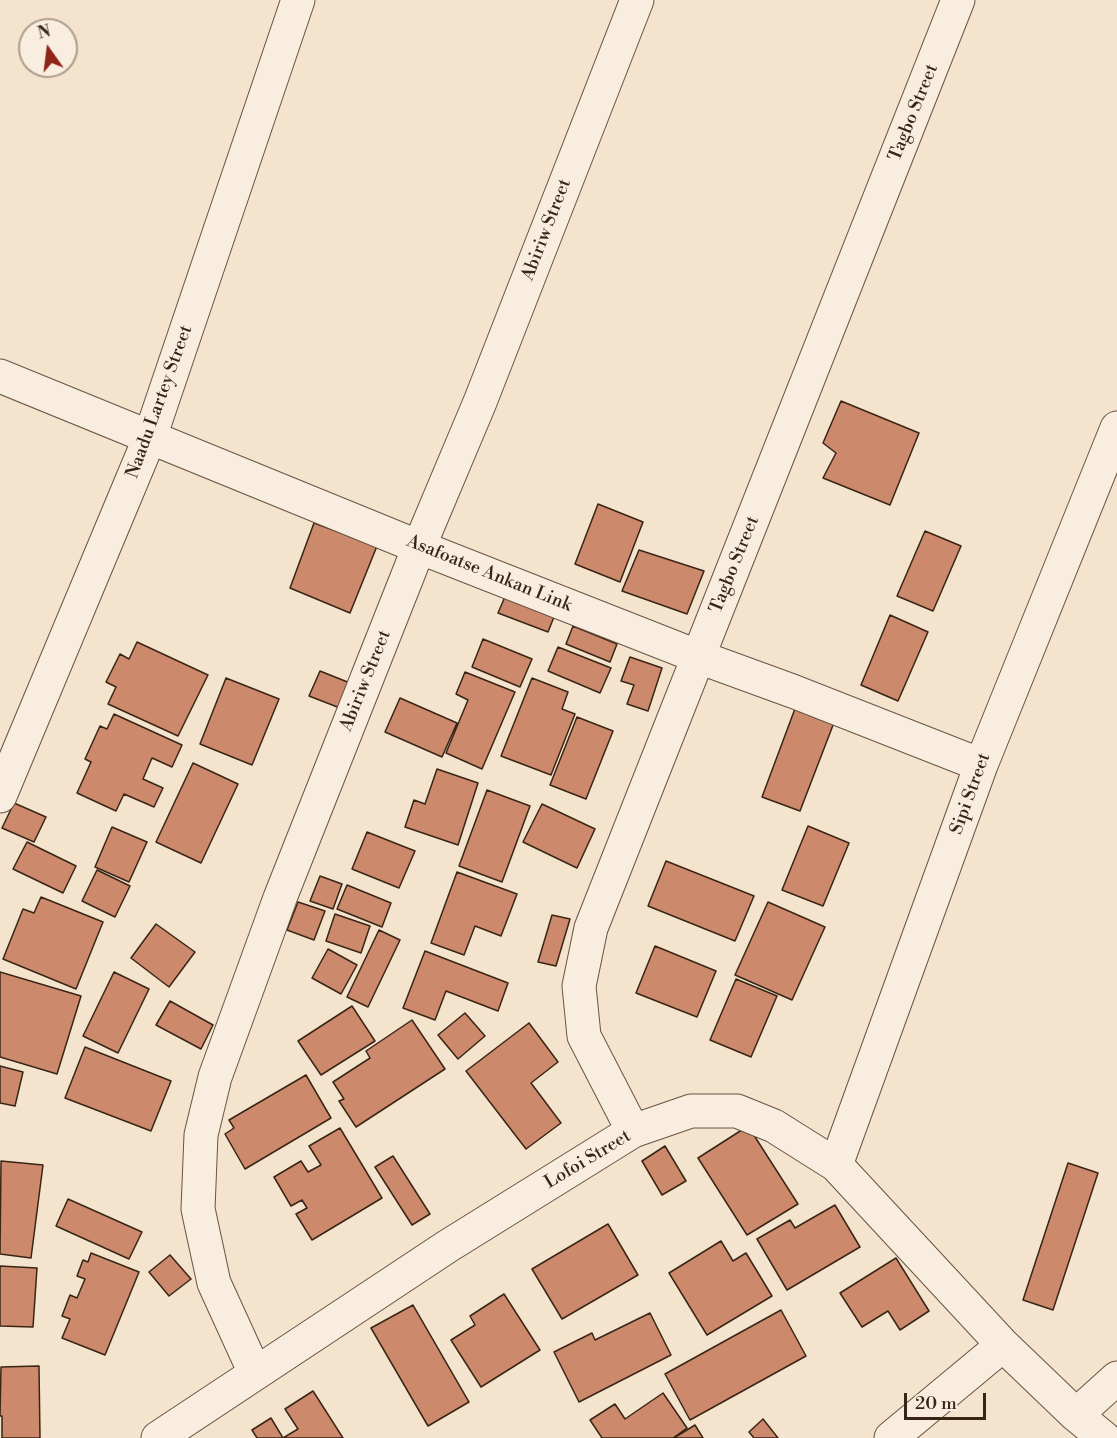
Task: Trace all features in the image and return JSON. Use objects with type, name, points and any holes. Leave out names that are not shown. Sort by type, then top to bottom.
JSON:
[{"type":"street","name":"Naadu Lartey Street","points":[[0,796],[150,437],[298,0]]},
{"type":"street","name":"Abiriw Street","points":[[255,1373],[214,1283],[198,1209],[201,1135],[214,1077],[280,898],[419,547],[484,391],[637,0]]},
{"type":"street","name":"Tagbo Street","points":[[633,1131],[584,1036],[579,986],[591,928],[958,0]]},
{"type":"street","name":"Asafoatse Ankan Link","points":[[0,376],[419,547],[981,765]]},
{"type":"street","name":"Sipi Street","points":[[836,1165],[981,765],[1117,428]]},
{"type":"street","name":"Lofoi Street","points":[[158,1438],[448,1246],[633,1131],[691,1111],[737,1112],[774,1126],[836,1165],[1003,1345],[1076,1415],[1104,1438]]},
{"type":"street","points":[[891,1438],[1003,1345]]},
{"type":"street","points":[[1076,1415],[1117,1378]]},
{"type":"building","points":[[841,401],[919,433],[890,505],[823,478],[836,453],[823,443]]},
{"type":"building","points":[[598,504],[643,522],[620,582],[575,564]]},
{"type":"building","points":[[314,523],[377,546],[350,613],[290,588]]},
{"type":"building","points":[[925,531],[961,546],[933,611],[897,596]]},
{"type":"building","points":[[639,550],[704,571],[687,614],[622,591]]},
{"type":"building","points":[[507,592],[556,612],[548,632],[498,613]]},
{"type":"building","points":[[890,615],[928,632],[898,701],[861,685]]},
{"type":"building","points":[[573,626],[617,644],[610,662],[566,644]]},
{"type":"building","points":[[483,639],[532,659],[520,687],[472,667]]},
{"type":"building","points":[[137,642],[208,675],[178,736],[108,704],[116,687],[106,682],[120,654],[129,659]]},
{"type":"building","points":[[558,647],[611,668],[600,693],[548,671]]},
{"type":"building","points":[[630,657],[662,668],[648,711],[627,704],[634,685],[621,681]]},
{"type":"building","points":[[320,671],[350,683],[340,708],[309,696]]},
{"type":"building","points":[[465,672],[515,692],[482,769],[446,753],[468,700],[456,694]]},
{"type":"building","points":[[226,678],[279,699],[252,765],[200,744]]},
{"type":"building","points":[[532,678],[568,692],[562,709],[575,714],[551,775],[501,756]]},
{"type":"building","points":[[400,698],[457,723],[442,757],[385,732]]},
{"type":"building","points":[[796,706],[835,720],[800,811],[762,797]]},
{"type":"building","points":[[114,714],[182,745],[172,767],[152,758],[143,779],[163,788],[154,807],[124,794],[116,811],[77,793],[91,762],[85,759],[100,726],[107,729]]},
{"type":"building","points":[[577,717],[613,731],[586,799],[550,785]]},
{"type":"building","points":[[193,763],[238,784],[201,863],[156,842]]},
{"type":"building","points":[[437,769],[478,783],[458,845],[405,827],[414,800],[425,804]]},
{"type":"building","points":[[487,790],[530,806],[502,882],[459,866]]},
{"type":"building","points":[[14,803],[46,817],[34,842],[2,828]]},
{"type":"building","points":[[542,804],[595,829],[577,868],[523,842]]},
{"type":"building","points":[[808,826],[849,843],[823,906],[782,890]]},
{"type":"building","points":[[112,827],[147,842],[129,882],[95,867]]},
{"type":"building","points":[[367,832],[415,851],[399,888],[352,869]]},
{"type":"building","points":[[27,842],[76,866],[63,893],[13,869]]},
{"type":"building","points":[[666,861],[754,896],[735,941],[648,906]]},
{"type":"building","points":[[97,870],[130,886],[115,917],[82,901]]},
{"type":"building","points":[[457,872],[517,894],[501,936],[475,926],[464,955],[431,943]]},
{"type":"building","points":[[320,876],[342,884],[333,909],[310,901]]},
{"type":"building","points":[[347,885],[391,903],[382,927],[337,909]]},
{"type":"building","points":[[41,897],[103,922],[76,989],[3,959],[23,909],[34,913]]},
{"type":"building","points":[[298,902],[325,911],[314,940],[287,930]]},
{"type":"building","points":[[768,902],[825,927],[792,1000],[735,975]]},
{"type":"building","points":[[335,914],[370,926],[361,953],[326,941]]},
{"type":"building","points":[[552,915],[570,919],[556,966],[538,962]]},
{"type":"building","points":[[156,924],[195,952],[169,987],[131,958]]},
{"type":"building","points":[[379,930],[400,940],[368,1007],[347,997]]},
{"type":"building","points":[[655,946],[716,971],[697,1017],[636,993]]},
{"type":"building","points":[[328,949],[357,965],[341,994],[312,978]]},
{"type":"building","points":[[425,951],[508,983],[498,1011],[446,991],[435,1020],[403,1008]]},
{"type":"building","points":[[0,972],[81,996],[57,1074],[0,1057]]},
{"type":"building","points":[[114,972],[149,989],[118,1053],[83,1036]]},
{"type":"building","points":[[736,979],[777,996],[751,1057],[710,1040]]},
{"type":"building","points":[[170,1001],[213,1025],[201,1049],[156,1025]]},
{"type":"building","points":[[352,1006],[375,1041],[321,1075],[298,1041]]},
{"type":"building","points":[[465,1013],[485,1036],[458,1059],[438,1035]]},
{"type":"building","points":[[412,1020],[445,1069],[356,1127],[339,1101],[344,1099],[333,1082],[370,1058],[366,1051]]},
{"type":"building","points":[[529,1023],[558,1062],[531,1083],[561,1123],[526,1149],[466,1071]]},
{"type":"building","points":[[85,1047],[171,1081],[151,1131],[65,1098]]},
{"type":"building","points":[[0,1066],[23,1072],[15,1106],[0,1103]]},
{"type":"building","points":[[306,1075],[331,1118],[245,1169],[225,1134],[234,1128],[229,1120]]},
{"type":"building","points":[[748,1126],[798,1204],[747,1235],[698,1158]]},
{"type":"building","points":[[340,1128],[382,1198],[312,1240],[296,1214],[307,1208],[302,1200],[291,1206],[274,1177],[301,1161],[308,1172],[321,1165],[309,1146]]},
{"type":"building","points":[[665,1146],[686,1181],[662,1195],[642,1161]]},
{"type":"building","points":[[393,1156],[430,1214],[412,1225],[375,1167]]},
{"type":"building","points":[[1,1161],[43,1165],[31,1258],[0,1254]]},
{"type":"building","points":[[1068,1163],[1098,1173],[1053,1310],[1023,1300]]},
{"type":"building","points":[[68,1199],[142,1232],[129,1259],[56,1226]]},
{"type":"building","points":[[835,1205],[860,1247],[787,1290],[757,1239],[790,1220],[795,1228]]},
{"type":"building","points":[[608,1224],[638,1275],[562,1319],[532,1269]]},
{"type":"building","points":[[721,1241],[733,1261],[746,1253],[772,1296],[707,1335],[669,1273]]},
{"type":"building","points":[[91,1253],[139,1272],[105,1355],[62,1338],[70,1319],[62,1316],[70,1295],[77,1298],[85,1279],[77,1276],[83,1260],[88,1262]]},
{"type":"building","points":[[170,1255],[191,1279],[169,1296],[149,1272]]},
{"type":"building","points":[[896,1258],[929,1311],[900,1330],[888,1311],[862,1327],[840,1293]]},
{"type":"building","points":[[0,1266],[37,1268],[33,1327],[0,1326]]},
{"type":"building","points":[[504,1294],[540,1350],[481,1387],[451,1340],[475,1325],[470,1316]]},
{"type":"building","points":[[413,1305],[469,1402],[428,1426],[371,1328]]},
{"type":"building","points":[[781,1310],[806,1356],[690,1420],[665,1374]]},
{"type":"building","points":[[650,1313],[671,1355],[579,1402],[554,1352],[592,1333],[595,1340]]},
{"type":"building","points":[[39,1366],[40,1438],[2,1438],[1,1367]]},
{"type":"building","points":[[313,1391],[343,1438],[283,1438],[298,1429],[285,1409]]},
{"type":"building","points":[[663,1393],[687,1428],[673,1438],[602,1438],[590,1420],[615,1404],[625,1419]]},
{"type":"building","points":[[271,1418],[283,1438],[257,1438],[252,1430]]},
{"type":"building","points":[[763,1419],[778,1438],[754,1438],[749,1432]]},
{"type":"building","points":[[695,1425],[703,1438],[674,1438]]}]
